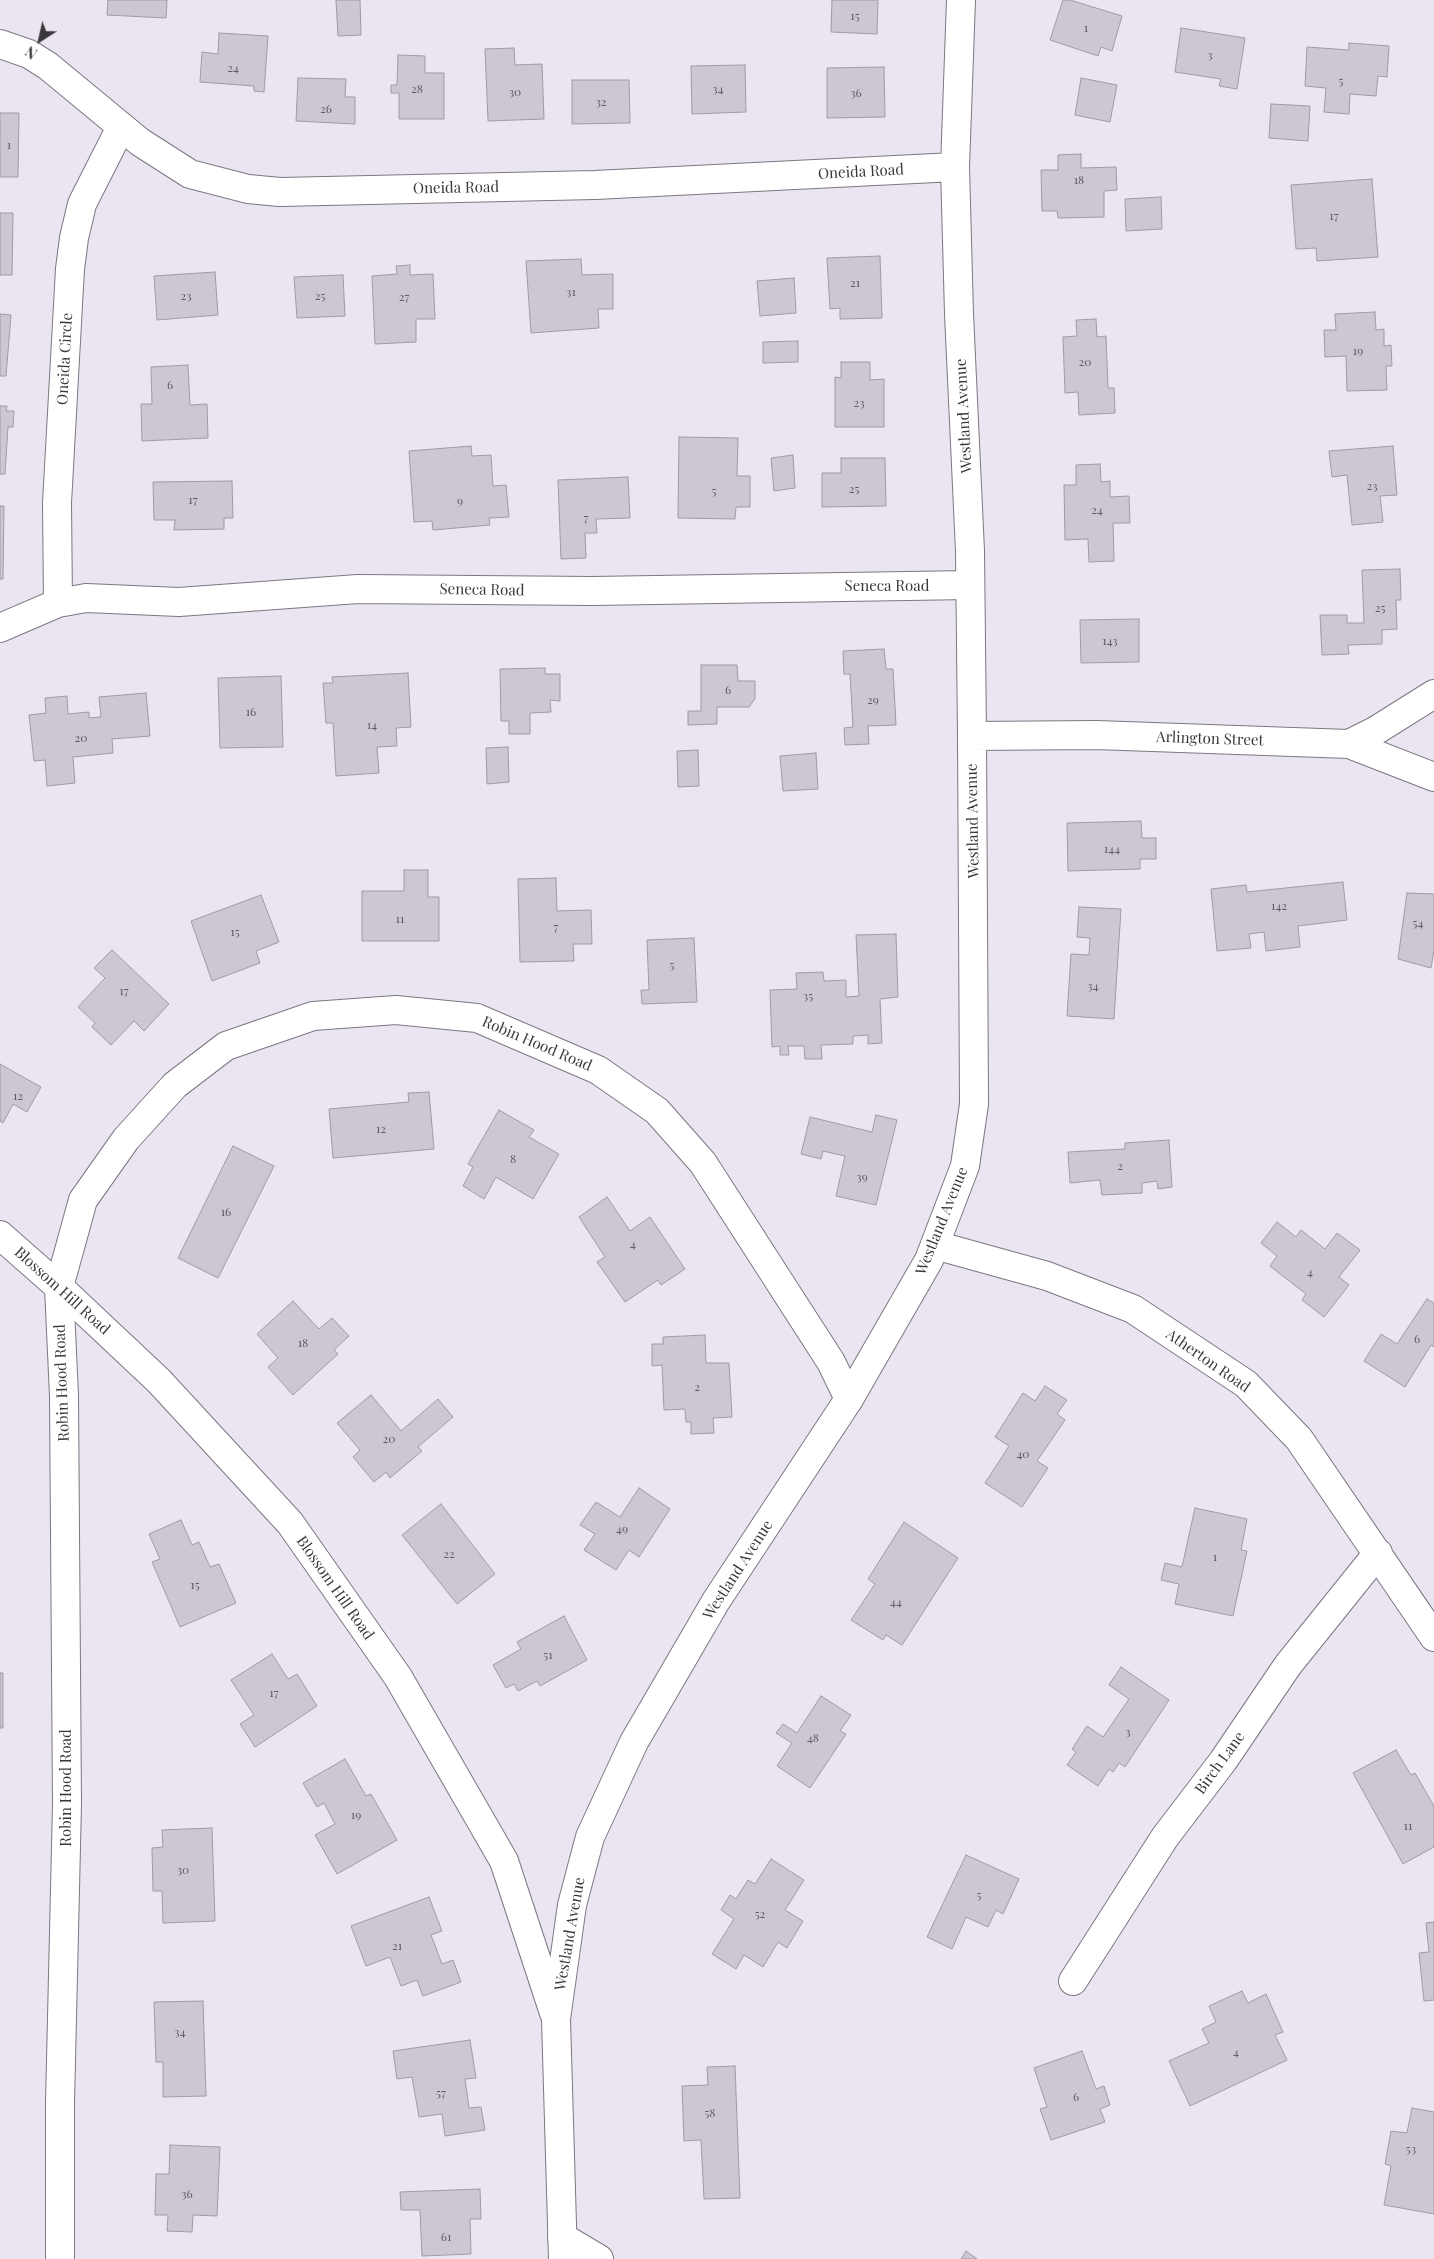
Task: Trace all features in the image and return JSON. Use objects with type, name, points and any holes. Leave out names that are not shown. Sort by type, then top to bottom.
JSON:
[{"type":"street","name":"Westland Avenue","points":[[562,2248],[556,2019],[572,1905],[590,1837],[634,1742],[716,1601],[850,1399],[929,1260],[965,1166],[974,1104],[970,585],[955,167],[961,0]]},
{"type":"street","name":"Oneida Road","points":[[0,44],[28,54],[48,66],[140,142],[190,174],[248,189],[280,192],[595,185],[955,167]]},
{"type":"street","name":"Oneida Circle","points":[[58,602],[58,503],[70,269],[74,238],[82,204],[121,127]]},
{"type":"street","name":"Seneca Road","points":[[0,628],[58,602],[86,598],[179,602],[358,588],[592,591],[970,585]]},
{"type":"street","name":"Arlington Street","points":[[972,736],[1096,735],[1349,744],[1375,731],[1434,694]]},
{"type":"street","points":[[1349,744],[1434,777]]},
{"type":"street","name":"Robin Hood Road","points":[[60,2259],[60,2103],[67,1804],[64,1396],[59,1287],[82,1200],[126,1139],[175,1086],[226,1046],[313,1016],[396,1010],[478,1018],[598,1070],[657,1111],[703,1163],[832,1362],[850,1399]]},
{"type":"street","name":"Blossom Hill Road","points":[[0,1235],[59,1287],[159,1381],[290,1523],[398,1677],[504,1861],[556,2019]]},
{"type":"street","name":"Atherton Road","points":[[935,1245],[1047,1276],[1133,1309],[1246,1384],[1299,1440],[1434,1637]]},
{"type":"street","name":"Birch Lane","points":[[1073,1981],[1165,1837],[1224,1761],[1288,1665],[1378,1553]]},
{"type":"street","points":[[562,2248],[599,2259]]},
{"type":"building","points":[[108,0],[167,0],[166,18],[107,15]]},
{"type":"building","points":[[336,0],[360,0],[361,35],[338,36]]},
{"type":"building","points":[[832,0],[878,0],[877,34],[831,32]]},
{"type":"building","points":[[1063,0],[1070,0],[1122,16],[1112,51],[1101,47],[1098,56],[1050,40]]},
{"type":"building","points":[[1181,28],[1245,38],[1237,89],[1219,86],[1221,79],[1175,72]]},
{"type":"building","points":[[219,33],[268,36],[264,92],[254,91],[254,86],[200,82],[202,52],[218,54]]},
{"type":"building","points":[[1349,43],[1389,46],[1387,77],[1378,76],[1376,96],[1350,94],[1349,114],[1324,112],[1326,88],[1305,86],[1307,47],[1349,50]]},
{"type":"building","points":[[514,48],[515,65],[542,64],[544,119],[488,121],[485,49]]},
{"type":"building","points":[[398,55],[425,56],[425,73],[444,73],[444,119],[399,119],[399,93],[391,93],[391,85],[397,85]]},
{"type":"building","points":[[745,65],[746,112],[692,114],[691,66]]},
{"type":"building","points":[[884,67],[885,117],[827,118],[827,68]]},
{"type":"building","points":[[298,78],[346,79],[345,97],[355,97],[355,124],[296,121]]},
{"type":"building","points":[[1081,78],[1117,85],[1110,122],[1075,115]]},
{"type":"building","points":[[572,80],[629,80],[630,123],[572,124]]},
{"type":"building","points":[[1271,104],[1310,106],[1308,141],[1269,138]]},
{"type":"building","points":[[0,113],[19,113],[18,177],[0,177]]},
{"type":"building","points":[[1081,154],[1081,168],[1116,167],[1117,190],[1104,191],[1104,217],[1058,218],[1057,211],[1042,211],[1041,170],[1058,170],[1058,155]]},
{"type":"building","points":[[1372,179],[1378,257],[1317,261],[1316,248],[1296,249],[1291,185]]},
{"type":"building","points":[[1161,197],[1162,229],[1126,231],[1125,199]]},
{"type":"building","points":[[0,213],[13,213],[12,275],[0,275]]},
{"type":"building","points":[[880,256],[882,318],[840,319],[840,308],[830,309],[827,258]]},
{"type":"building","points":[[581,259],[582,275],[613,274],[613,309],[598,309],[599,328],[531,333],[526,261]]},
{"type":"building","points":[[410,265],[410,275],[433,274],[435,319],[416,319],[416,342],[375,344],[372,276],[397,274],[396,266]]},
{"type":"building","points":[[215,272],[218,315],[157,320],[154,276]]},
{"type":"building","points":[[343,275],[345,316],[297,318],[294,277]]},
{"type":"building","points":[[794,278],[796,313],[760,316],[757,281]]},
{"type":"building","points":[[1375,312],[1376,330],[1384,329],[1384,346],[1391,345],[1392,366],[1386,366],[1387,390],[1347,391],[1346,356],[1325,357],[1324,330],[1336,330],[1335,314]]},
{"type":"building","points":[[0,314],[11,315],[6,376],[0,376]]},
{"type":"building","points":[[1096,319],[1097,337],[1106,336],[1108,388],[1114,388],[1115,413],[1079,415],[1078,392],[1065,393],[1063,337],[1077,336],[1076,320]]},
{"type":"building","points":[[798,341],[798,362],[763,363],[763,342]]},
{"type":"building","points":[[841,362],[870,362],[870,380],[884,379],[884,427],[835,427],[835,377],[841,378]]},
{"type":"building","points":[[188,365],[190,405],[207,404],[208,438],[142,441],[141,404],[152,404],[151,367]]},
{"type":"building","points":[[0,406],[7,406],[6,411],[14,411],[13,427],[8,427],[5,474],[0,474]]},
{"type":"building","points":[[679,437],[738,438],[737,476],[750,476],[750,507],[736,507],[735,519],[678,518]]},
{"type":"building","points":[[471,446],[472,456],[491,455],[493,486],[506,485],[509,517],[489,518],[490,525],[433,530],[432,521],[414,522],[409,451]]},
{"type":"building","points":[[1393,446],[1397,495],[1380,496],[1383,522],[1352,525],[1347,475],[1332,477],[1329,451]]},
{"type":"building","points":[[793,455],[795,488],[774,491],[771,458]]},
{"type":"building","points":[[841,458],[885,458],[886,506],[822,507],[822,473],[841,473]]},
{"type":"building","points":[[1100,464],[1101,482],[1110,481],[1110,497],[1129,496],[1130,523],[1113,523],[1114,561],[1089,562],[1088,539],[1065,540],[1064,485],[1076,485],[1076,465]]},
{"type":"building","points":[[628,477],[630,518],[596,519],[597,533],[585,533],[586,558],[561,559],[558,480]]},
{"type":"building","points":[[232,481],[233,518],[224,518],[224,529],[174,530],[175,520],[154,520],[153,482]]},
{"type":"building","points":[[0,506],[4,506],[3,579],[0,579]]},
{"type":"building","points":[[1400,569],[1401,600],[1396,600],[1397,629],[1382,630],[1382,644],[1348,645],[1349,654],[1322,655],[1320,615],[1347,615],[1347,623],[1364,623],[1362,570]]},
{"type":"building","points":[[1139,619],[1139,662],[1081,663],[1080,620]]},
{"type":"building","points":[[884,649],[886,669],[893,669],[896,725],[868,726],[869,744],[845,745],[844,728],[853,727],[850,674],[844,674],[843,651]]},
{"type":"building","points":[[701,665],[737,665],[738,681],[755,681],[755,699],[749,707],[717,707],[717,724],[688,725],[688,711],[701,711]]},
{"type":"building","points":[[545,668],[545,674],[560,674],[560,701],[550,700],[551,712],[530,713],[530,734],[509,734],[509,721],[501,721],[500,669]]},
{"type":"building","points":[[408,673],[411,727],[396,728],[397,746],[377,747],[379,773],[336,776],[333,723],[326,723],[323,683],[333,683],[332,677]]},
{"type":"building","points":[[281,676],[283,747],[220,748],[218,678]]},
{"type":"building","points":[[146,693],[150,736],[112,739],[113,753],[73,757],[75,783],[47,786],[45,760],[34,761],[29,715],[46,713],[45,698],[67,696],[68,714],[89,712],[89,718],[101,717],[99,697]]},
{"type":"building","points":[[508,747],[509,782],[487,784],[486,748]]},
{"type":"building","points":[[698,750],[699,786],[678,787],[677,751]]},
{"type":"building","points":[[816,753],[818,789],[783,791],[780,756]]},
{"type":"building","points":[[1141,821],[1142,838],[1156,838],[1156,859],[1140,859],[1140,869],[1068,871],[1067,823]]},
{"type":"building","points":[[404,870],[428,870],[428,897],[439,897],[439,941],[362,941],[362,891],[404,891]]},
{"type":"building","points":[[556,878],[557,911],[591,910],[592,944],[573,944],[574,961],[520,962],[518,879]]},
{"type":"building","points":[[1343,882],[1347,920],[1298,926],[1300,947],[1266,951],[1264,932],[1249,934],[1251,948],[1217,951],[1211,889],[1246,885],[1247,892]]},
{"type":"building","points":[[1407,893],[1434,894],[1434,951],[1431,968],[1398,959]]},
{"type":"building","points":[[261,895],[279,942],[256,951],[260,963],[212,981],[191,921]]},
{"type":"building","points":[[1079,907],[1121,909],[1114,1019],[1067,1016],[1071,954],[1089,955],[1090,938],[1077,937]]},
{"type":"building","points":[[896,934],[898,997],[880,999],[882,1043],[868,1044],[868,1035],[853,1036],[853,1044],[821,1045],[822,1059],[805,1059],[804,1046],[788,1046],[789,1055],[780,1055],[780,1046],[772,1047],[770,990],[797,989],[796,973],[823,972],[824,981],[846,980],[846,997],[859,996],[856,935]]},
{"type":"building","points":[[694,938],[697,1002],[642,1004],[641,990],[649,990],[647,940]]},
{"type":"building","points":[[112,950],[169,1004],[144,1031],[134,1021],[111,1045],[92,1027],[95,1023],[78,1007],[105,978],[94,968]]},
{"type":"building","points":[[0,1064],[41,1087],[27,1112],[13,1104],[3,1123],[0,1121]]},
{"type":"building","points":[[429,1092],[434,1149],[333,1158],[329,1109],[409,1102],[408,1093]]},
{"type":"building","points":[[499,1110],[534,1130],[529,1137],[559,1154],[533,1199],[496,1177],[484,1199],[463,1186],[473,1167],[468,1164]]},
{"type":"building","points":[[876,1115],[897,1120],[876,1205],[836,1196],[845,1156],[823,1151],[821,1159],[801,1154],[810,1117],[872,1132]]},
{"type":"building","points":[[1169,1140],[1172,1187],[1158,1189],[1157,1181],[1142,1183],[1142,1193],[1102,1195],[1100,1180],[1070,1183],[1068,1152],[1125,1149],[1125,1143]]},
{"type":"building","points":[[233,1146],[274,1166],[218,1278],[178,1258]]},
{"type":"building","points":[[607,1197],[630,1231],[650,1217],[685,1269],[661,1285],[658,1280],[625,1302],[597,1262],[605,1257],[579,1217]]},
{"type":"building","points":[[1277,1222],[1296,1237],[1301,1230],[1325,1249],[1337,1233],[1360,1250],[1339,1277],[1349,1285],[1324,1317],[1302,1300],[1306,1294],[1270,1266],[1277,1256],[1261,1243]]},
{"type":"building","points":[[1427,1299],[1434,1303],[1434,1347],[1431,1345],[1405,1387],[1364,1361],[1381,1334],[1397,1344]]},
{"type":"building","points":[[293,1301],[319,1329],[332,1318],[349,1336],[334,1350],[338,1354],[293,1395],[268,1367],[278,1358],[257,1334]]},
{"type":"building","points":[[705,1335],[706,1363],[729,1363],[732,1417],[713,1418],[714,1433],[691,1434],[691,1422],[686,1422],[685,1409],[664,1410],[662,1365],[652,1366],[652,1344],[663,1344],[663,1337]]},
{"type":"building","points":[[1045,1386],[1067,1400],[1057,1414],[1065,1420],[1037,1461],[1048,1468],[1022,1507],[985,1483],[1009,1446],[995,1437],[1023,1393],[1035,1401]]},
{"type":"building","points":[[371,1395],[401,1431],[438,1399],[453,1417],[418,1447],[422,1451],[390,1478],[386,1472],[374,1482],[353,1457],[360,1450],[337,1423]]},
{"type":"building","points":[[639,1488],[670,1509],[639,1557],[629,1550],[616,1570],[584,1550],[595,1534],[580,1525],[596,1502],[620,1517]]},
{"type":"building","points":[[441,1504],[495,1574],[457,1604],[402,1535]]},
{"type":"building","points":[[1195,1508],[1247,1519],[1241,1550],[1247,1551],[1233,1616],[1175,1604],[1179,1584],[1161,1580],[1165,1563],[1182,1567]]},
{"type":"building","points":[[181,1520],[192,1545],[199,1542],[210,1567],[219,1564],[236,1603],[180,1627],[152,1562],[160,1559],[149,1534]]},
{"type":"building","points":[[904,1522],[958,1558],[902,1645],[886,1635],[883,1640],[851,1620],[875,1584],[868,1579]]},
{"type":"building","points":[[564,1616],[587,1660],[540,1686],[537,1681],[518,1691],[514,1684],[506,1688],[493,1665],[521,1649],[517,1642]]},
{"type":"building","points":[[272,1654],[288,1679],[297,1674],[317,1706],[255,1747],[240,1724],[254,1715],[231,1680]]},
{"type":"building","points":[[1121,1667],[1169,1700],[1125,1767],[1119,1763],[1113,1772],[1109,1769],[1098,1786],[1067,1765],[1076,1752],[1072,1749],[1087,1726],[1103,1737],[1129,1699],[1109,1685]]},
{"type":"building","points":[[0,1673],[3,1673],[3,1728],[0,1728]]},
{"type":"building","points":[[821,1696],[851,1715],[840,1731],[846,1734],[810,1788],[777,1766],[792,1743],[776,1733],[783,1724],[797,1733]]},
{"type":"building","points":[[1396,1750],[1411,1775],[1415,1773],[1434,1806],[1434,1847],[1403,1864],[1353,1773]]},
{"type":"building","points":[[345,1759],[366,1796],[371,1794],[397,1840],[337,1874],[315,1835],[335,1824],[324,1803],[317,1807],[303,1783]]},
{"type":"building","points":[[212,1828],[215,1921],[163,1923],[162,1891],[153,1891],[152,1848],[163,1847],[162,1830]]},
{"type":"building","points":[[966,1855],[1019,1879],[1003,1914],[996,1910],[988,1927],[966,1917],[952,1949],[927,1937]]},
{"type":"building","points":[[771,1859],[804,1880],[785,1910],[803,1921],[787,1948],[778,1942],[763,1967],[744,1955],[736,1969],[712,1954],[734,1919],[721,1910],[730,1895],[736,1899],[748,1880],[755,1884]]},
{"type":"building","points":[[429,1897],[442,1931],[431,1935],[442,1964],[453,1960],[461,1982],[423,1996],[417,1980],[401,1986],[390,1957],[366,1966],[351,1926]]},
{"type":"building","points":[[1434,1922],[1434,2000],[1424,2001],[1419,1953],[1429,1952],[1426,1923]]},
{"type":"building","points":[[1242,1991],[1248,2003],[1266,1994],[1283,2032],[1275,2035],[1287,2060],[1190,2106],[1169,2061],[1209,2043],[1202,2029],[1216,2022],[1209,2006]]},
{"type":"building","points":[[203,2001],[206,2096],[163,2097],[163,2062],[156,2062],[154,2002]]},
{"type":"building","points":[[470,2040],[476,2078],[465,2079],[469,2108],[481,2107],[485,2130],[445,2136],[442,2114],[419,2117],[412,2077],[397,2079],[393,2051]]},
{"type":"building","points":[[1082,2051],[1096,2089],[1104,2086],[1110,2105],[1100,2109],[1105,2122],[1051,2140],[1040,2109],[1047,2107],[1034,2068]]},
{"type":"building","points":[[735,2066],[740,2198],[704,2199],[701,2140],[684,2141],[682,2086],[708,2085],[707,2067]]},
{"type":"building","points":[[1412,2108],[1434,2112],[1434,2214],[1384,2205],[1391,2166],[1385,2164],[1391,2131],[1407,2133]]},
{"type":"building","points":[[170,2145],[220,2147],[217,2216],[193,2215],[192,2232],[167,2231],[168,2215],[155,2215],[156,2174],[169,2174]]},
{"type":"building","points":[[480,2189],[481,2219],[470,2219],[471,2254],[422,2256],[420,2210],[401,2210],[400,2192]]},
{"type":"building","points":[[966,2251],[977,2259],[961,2259]]}]
